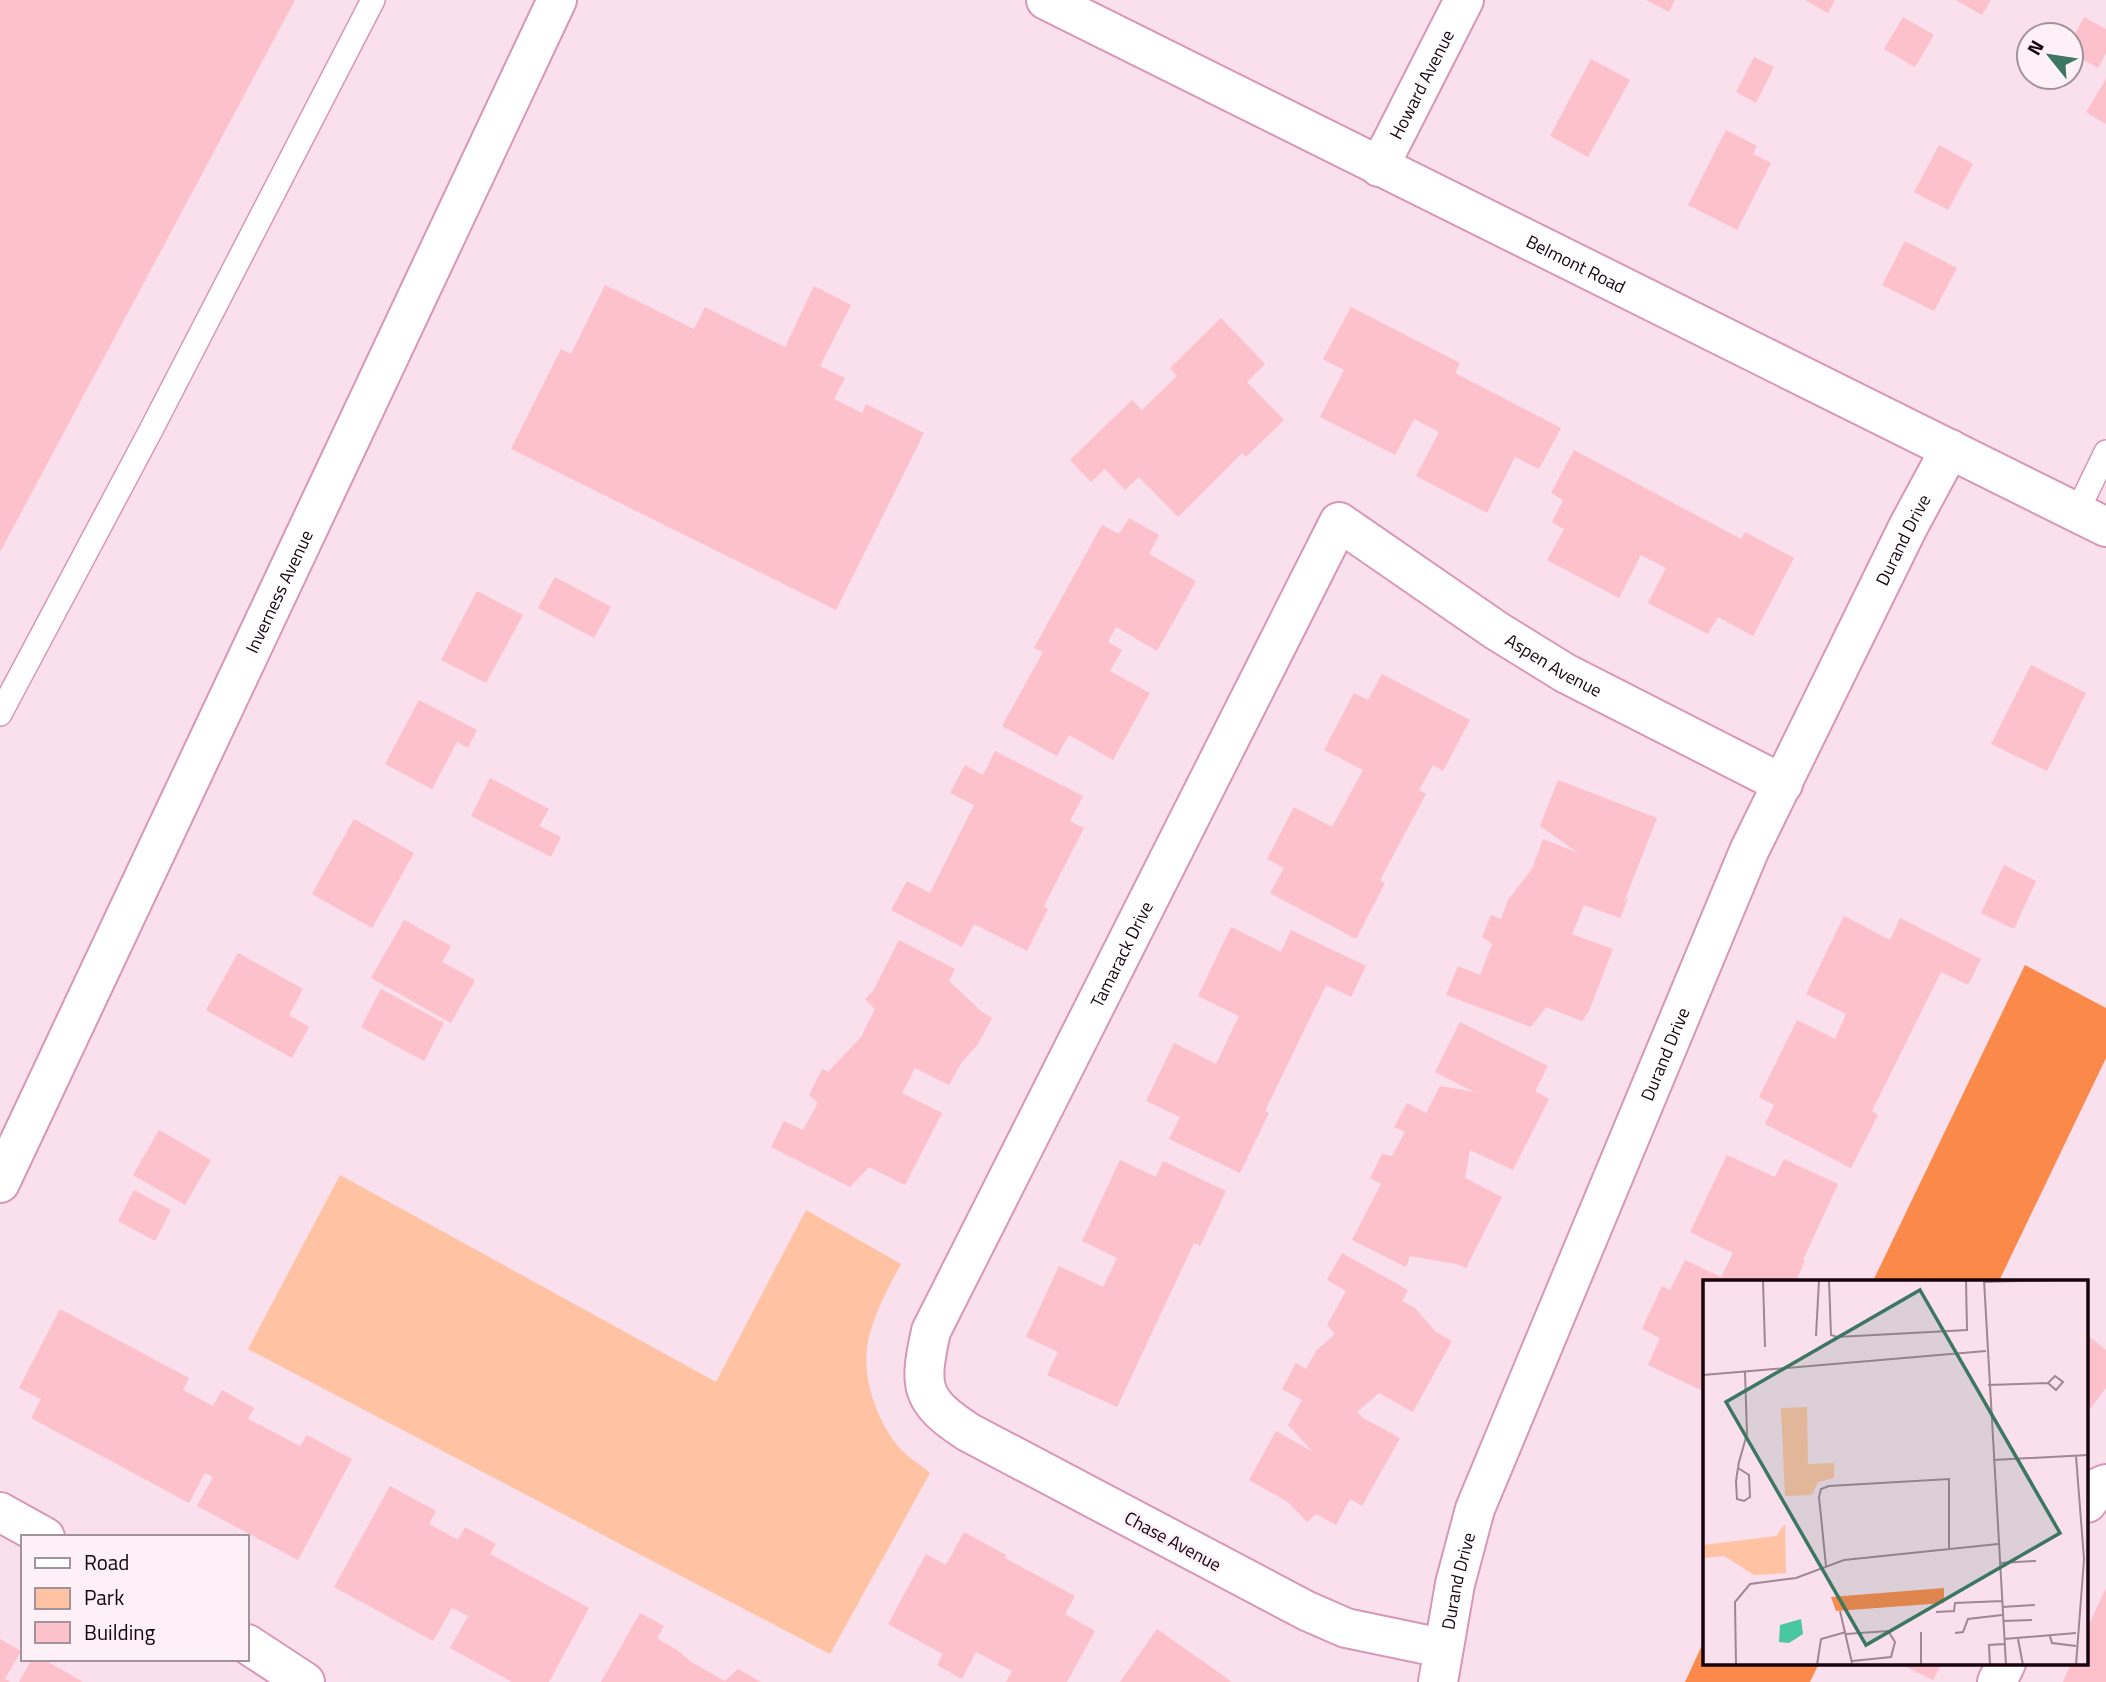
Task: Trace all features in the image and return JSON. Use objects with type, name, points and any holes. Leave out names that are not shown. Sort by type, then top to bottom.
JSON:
[{"type":"street","name":"Inverness Avenue","points":[[0,1183],[557,0]]},
{"type":"street","name":"Belmont Road","points":[[1046,0],[2092,519]]},
{"type":"street","name":"Howard Avenue","points":[[1378,167],[1464,0]]},
{"type":"street","name":"Durand Drive","points":[[1440,1665],[1455,1584],[1475,1509],[1749,851],[1908,527],[1950,449]]},
{"type":"street","name":"Aspen Avenue","points":[[1339,523],[1497,631],[1565,673],[1783,783]]},
{"type":"street","name":"Tamarack Drive","points":[[925,1393],[924,1365],[931,1331],[1339,523]]},
{"type":"street","name":"Chase Avenue","points":[[925,1393],[942,1416],[968,1432],[1307,1611],[1440,1665]]},
{"type":"street","points":[[2088,1502],[2099,1487],[2106,1484]]},
{"type":"street","points":[[0,1513],[42,1535]]},
{"type":"street","points":[[248,1645],[305,1682]]},
{"type":"street","points":[[1997,1682],[2006,1664]]},
{"type":"lane","points":[[0,714],[373,0]]},
{"type":"lane","points":[[2092,519],[2106,452]]},
{"type":"green space","points":[[340,1175],[716,1382],[806,1210],[901,1264],[870,1333],[866,1362],[868,1377],[875,1406],[889,1433],[904,1453],[930,1473],[830,1654],[248,1349]]},
{"type":"shaded area","points":[[2025,965],[2106,1008],[2106,1058],[1999,1280],[1873,1280]]},
{"type":"shaded area","points":[[1703,1643],[1703,1664],[1819,1664],[1810,1682],[1685,1682]]},
{"type":"building","points":[[0,0],[295,0],[0,552]]},
{"type":"building","points":[[1646,0],[1675,0],[1669,12]]},
{"type":"building","points":[[1805,0],[1835,0],[1828,13]]},
{"type":"building","points":[[1956,0],[1991,0],[1982,15]]},
{"type":"building","points":[[1903,17],[1934,35],[1915,67],[1884,49]]},
{"type":"building","points":[[2084,17],[2106,29],[2106,53],[2098,68],[2085,61],[2085,21],[2082,21]]},
{"type":"building","points":[[1754,57],[1774,67],[1756,103],[1736,92]]},
{"type":"building","points":[[1591,59],[1630,80],[1588,157],[1550,136]]},
{"type":"building","points":[[2106,79],[2106,124],[2086,112]]},
{"type":"building","points":[[1726,130],[1757,146],[1753,154],[1771,163],[1737,230],[1688,205]]},
{"type":"building","points":[[1939,145],[1973,164],[1948,210],[1914,192]]},
{"type":"building","points":[[1905,241],[1957,268],[1934,311],[1882,285]]},
{"type":"building","points":[[605,285],[694,329],[705,307],[785,347],[814,286],[851,305],[820,366],[845,378],[834,399],[862,413],[866,404],[924,433],[836,610],[511,449],[561,349],[571,354]]},
{"type":"building","points":[[1351,307],[1460,363],[1455,373],[1561,428],[1539,469],[1515,457],[1487,513],[1416,476],[1439,432],[1414,419],[1395,455],[1320,417],[1344,370],[1323,359]]},
{"type":"building","points":[[1221,318],[1265,364],[1247,382],[1284,420],[1246,457],[1242,453],[1178,517],[1139,477],[1125,490],[1105,469],[1091,482],[1070,460],[1132,400],[1142,410],[1177,376],[1170,368]]},
{"type":"building","points":[[1574,450],[1741,539],[1745,532],[1794,558],[1753,636],[1718,617],[1708,634],[1648,603],[1666,568],[1641,555],[1619,598],[1547,560],[1564,529],[1552,522],[1563,500],[1551,493]]},
{"type":"building","points":[[1129,518],[1159,535],[1149,554],[1196,581],[1157,651],[1116,627],[1108,642],[1122,650],[1110,671],[1150,693],[1113,760],[1069,735],[1057,756],[1002,726],[1043,652],[1034,648],[1102,525],[1119,534]]},
{"type":"building","points":[[555,577],[611,607],[594,638],[538,608]]},
{"type":"building","points":[[477,591],[523,615],[486,683],[441,660]]},
{"type":"building","points":[[2031,665],[2086,693],[2047,771],[1991,744]]},
{"type":"building","points":[[1382,674],[1470,720],[1443,771],[1433,765],[1419,790],[1426,794],[1380,880],[1385,883],[1356,939],[1270,893],[1284,868],[1267,859],[1294,807],[1332,827],[1363,770],[1324,750],[1354,693],[1368,700]]},
{"type":"building","points":[[419,700],[477,730],[468,748],[457,742],[432,789],[385,764]]},
{"type":"building","points":[[995,751],[1083,796],[1070,821],[1084,828],[1044,906],[1048,909],[1027,951],[974,924],[962,947],[891,910],[907,881],[930,893],[974,805],[950,793],[965,765],[983,775]]},
{"type":"building","points":[[490,778],[549,809],[539,826],[561,837],[551,857],[471,816]]},
{"type":"building","points":[[1558,780],[1657,818],[1620,918],[1584,905],[1572,934],[1613,949],[1589,1011],[1582,1021],[1546,1007],[1531,1027],[1446,995],[1458,966],[1480,975],[1492,944],[1482,937],[1491,915],[1501,919],[1508,900],[1532,869],[1543,839],[1578,853],[1540,826]]},
{"type":"building","points":[[354,819],[414,853],[372,928],[312,894]]},
{"type":"building","points":[[2004,865],[2036,881],[2014,929],[1981,913]]},
{"type":"building","points":[[1844,916],[1890,940],[1900,918],[1981,959],[1968,985],[1941,972],[1872,1111],[1878,1115],[1851,1168],[1765,1124],[1774,1105],[1759,1097],[1797,1020],[1835,1039],[1846,1014],[1806,994]]},
{"type":"building","points":[[404,920],[451,946],[442,962],[475,980],[451,1023],[371,978]]},
{"type":"building","points":[[1231,927],[1281,952],[1291,930],[1366,966],[1351,997],[1326,985],[1265,1111],[1269,1113],[1240,1173],[1169,1139],[1180,1117],[1146,1101],[1174,1043],[1216,1064],[1239,1016],[1198,996]]},
{"type":"building","points":[[899,940],[955,969],[949,981],[992,1018],[978,1044],[961,1063],[949,1085],[915,1068],[902,1093],[942,1113],[905,1185],[869,1167],[850,1187],[771,1147],[784,1121],[803,1130],[818,1103],[809,1095],[822,1069],[828,1072],[861,1037],[875,1009],[865,999],[873,991]]},
{"type":"building","points":[[238,953],[303,989],[289,1015],[309,1027],[292,1058],[206,1010]]},
{"type":"building","points":[[381,989],[444,1023],[424,1061],[361,1027]]},
{"type":"building","points":[[1460,1022],[1548,1066],[1535,1091],[1549,1099],[1513,1170],[1470,1150],[1465,1178],[1502,1197],[1466,1268],[1410,1256],[1406,1267],[1352,1240],[1381,1184],[1370,1178],[1382,1154],[1392,1156],[1405,1132],[1394,1127],[1407,1103],[1426,1113],[1440,1086],[1474,1092],[1435,1072]]},
{"type":"building","points":[[159,1130],[211,1160],[185,1205],[133,1175]]},
{"type":"building","points":[[1727,1155],[1775,1177],[1784,1159],[1838,1184],[1796,1280],[1703,1280],[1703,1391],[1648,1365],[1660,1338],[1642,1329],[1662,1286],[1670,1290],[1685,1260],[1721,1277],[1733,1253],[1690,1232]]},
{"type":"building","points":[[1120,1160],[1156,1177],[1163,1161],[1226,1191],[1200,1246],[1194,1243],[1117,1407],[1047,1375],[1058,1352],[1026,1337],[1059,1266],[1103,1287],[1117,1258],[1082,1241]]},
{"type":"building","points":[[134,1190],[171,1210],[155,1241],[118,1221]]},
{"type":"building","points":[[1342,1253],[1408,1290],[1402,1301],[1415,1308],[1436,1332],[1452,1341],[1413,1412],[1379,1393],[1357,1412],[1400,1438],[1362,1506],[1350,1499],[1336,1525],[1316,1514],[1307,1522],[1288,1502],[1249,1480],[1276,1431],[1313,1452],[1288,1425],[1302,1400],[1282,1389],[1296,1363],[1306,1369],[1317,1350],[1335,1334],[1327,1325],[1346,1291],[1327,1280]]},
{"type":"building","points":[[60,1309],[189,1378],[183,1390],[213,1406],[222,1390],[254,1408],[248,1419],[300,1446],[307,1435],[352,1459],[298,1560],[197,1506],[213,1477],[205,1473],[189,1503],[31,1418],[41,1399],[19,1388]]},
{"type":"building","points":[[2088,1336],[2106,1350],[2106,1388],[2088,1412]]},
{"type":"building","points":[[390,1486],[436,1511],[429,1524],[458,1540],[465,1527],[496,1544],[490,1554],[589,1608],[549,1682],[512,1682],[450,1648],[468,1616],[452,1608],[433,1641],[334,1587]]},
{"type":"building","points":[[964,1532],[1075,1596],[1065,1614],[1095,1631],[1067,1682],[1006,1682],[1012,1671],[976,1652],[962,1679],[937,1665],[943,1654],[888,1624],[926,1554],[946,1565]]},
{"type":"building","points":[[2106,1588],[2106,1682],[2063,1682],[2071,1664],[2088,1664],[2088,1627]]},
{"type":"building","points":[[640,1613],[664,1626],[657,1638],[691,1662],[725,1681],[738,1669],[761,1682],[601,1682]]},
{"type":"building","points":[[1157,1629],[1232,1682],[1120,1682]]},
{"type":"building","points":[[0,1639],[21,1651],[5,1679],[11,1682],[0,1682]]},
{"type":"building","points":[[31,1661],[46,1661],[83,1682],[19,1682]]},
{"type":"building","points":[[1900,1664],[1941,1664],[1933,1680]]}]
